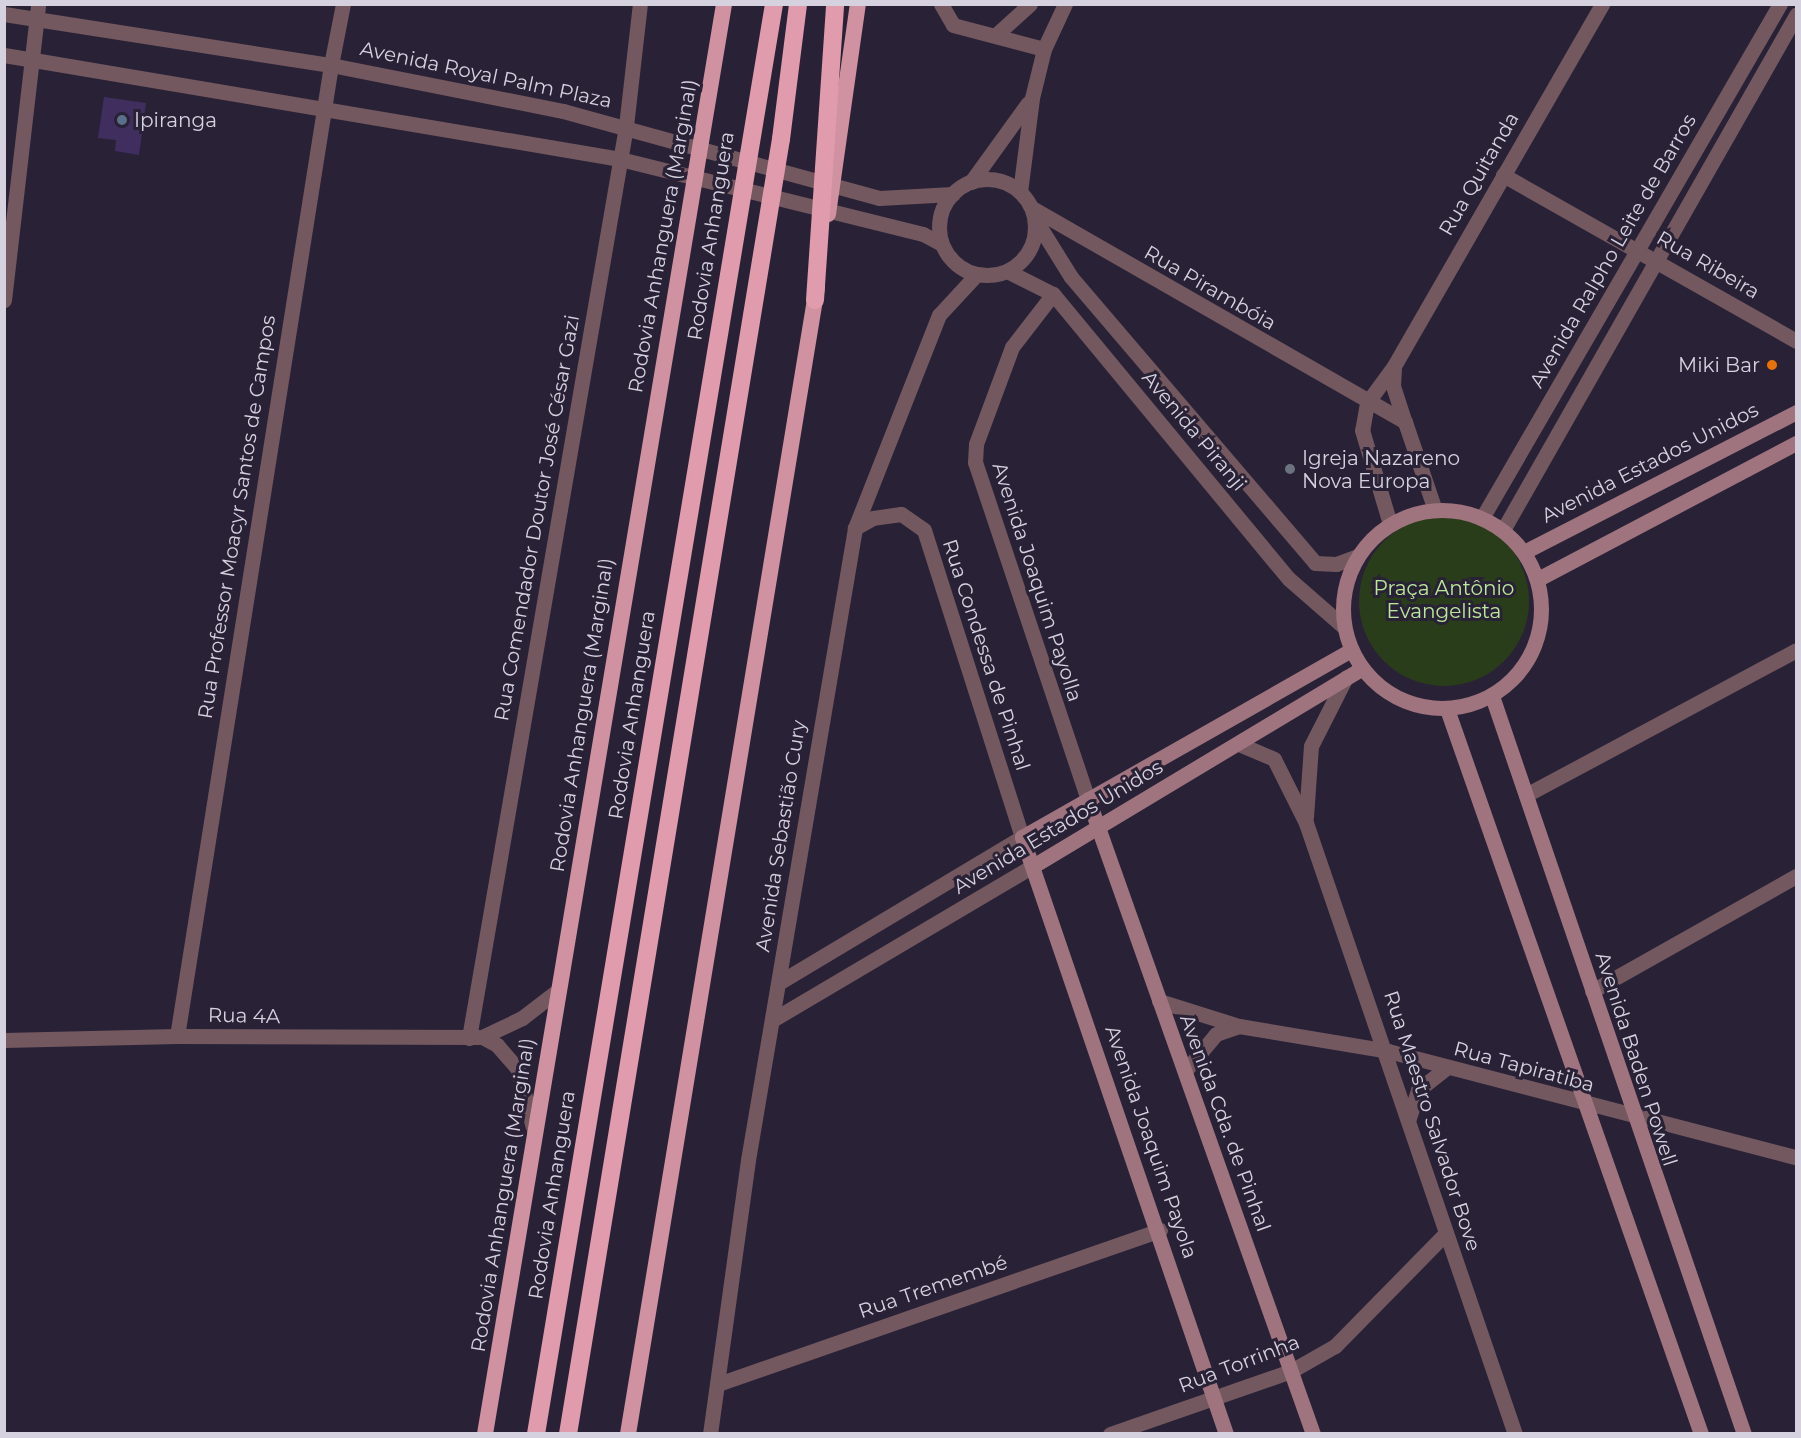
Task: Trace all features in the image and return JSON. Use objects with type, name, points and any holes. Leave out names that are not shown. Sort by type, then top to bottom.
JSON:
[{"type":"highway","name":"Rodovia Anhanguera (Marginal)","points":[[485,1434],[557,991],[724,4]]},
{"type":"highway","name":"Rodovia Anhanguera","points":[[536,1434],[774,4]]},
{"type":"highway","points":[[568,1434],[781,139],[798,4]]},
{"type":"highway","points":[[815,300],[835,4]]},
{"type":"highway","points":[[628,1434],[815,300],[858,4]]},
{"type":"main road","name":"Avenida Estados Unidos","points":[[1524,552],[1797,412]]},
{"type":"main road","points":[[1538,579],[1797,443]]},
{"type":"main road","points":[[1435,510],[1482,518],[1503,531],[1524,552],[1538,579],[1542,613],[1536,646],[1518,675],[1492,696],[1447,709],[1415,705],[1395,696],[1362,668],[1351,650],[1344,627],[1343,600],[1358,556],[1390,524],[1435,510]]},
{"type":"main road","name":"Avenida Estados Unidos","points":[[1022,837],[1351,650]]},
{"type":"main road","name":"Avenida Estados Unidos","points":[[1033,866],[1362,668]]},
{"type":"main road","name":"Avenida Baden Powell","points":[[1492,696],[1592,991],[1632,1117],[1744,1434]]},
{"type":"main road","points":[[1447,709],[1701,1434]]},
{"type":"main road","name":"Avenida Joaquim Payolla","points":[[1088,799],[1100,826]]},
{"type":"main road","name":"Avenida Cda. de Pinhal","points":[[1100,826],[1159,1001],[1313,1434]]},
{"type":"main road","name":"Rua Condessa de Pinhal","points":[[1022,837],[1033,866]]},
{"type":"main road","name":"Avenida Joaquim Payola","points":[[1033,866],[1161,1230],[1226,1434]]},
{"type":"street","name":"Rua Professor Moacyr Santos de Campos","points":[[177,1036],[324,108],[343,4]]},
{"type":"street","name":"Rua Comendador Doutor José César Gazi","points":[[475,1037],[626,126],[640,4]]},
{"type":"street","points":[[941,4],[953,25],[998,33],[1044,49]]},
{"type":"street","points":[[998,33],[1030,4]]},
{"type":"street","points":[[1020,192],[1032,98],[1044,49],[1065,4]]},
{"type":"street","name":"Rua Quitanda","points":[[1367,403],[1394,366],[1602,4]]},
{"type":"street","name":"Avenida Ralpho Leite de Barros","points":[[1482,518],[1639,251],[1780,4]]},
{"type":"street","name":"Avenida Royal Palm Plaza","points":[[4,14],[36,11],[331,65],[626,126],[659,138],[879,198],[953,194]]},
{"type":"street","points":[[4,300],[28,59],[36,11]]},
{"type":"street","name":"Avenida Ralpho Leite de Barros","points":[[1503,531],[1797,15]]},
{"type":"street","points":[[4,55],[620,159],[882,223],[942,244]]},
{"type":"street","points":[[971,182],[997,180],[1020,192],[1033,214],[1030,250],[1007,271],[977,274],[955,263],[942,244],[940,217],[953,194],[971,182],[1032,98]]},
{"type":"street","name":"Rua Ribeira","points":[[1503,175],[1658,260],[1797,341]]},
{"type":"street","name":"Rua Pirambóia","points":[[1033,214],[1367,403]]},
{"type":"street","name":"Avenida Piranji","points":[[1033,214],[1071,277],[1315,562],[1336,564],[1358,556]]},
{"type":"street","name":"Avenida Piranji","points":[[1007,271],[1053,294],[1289,579],[1344,627]]},
{"type":"street","name":"Avenida Sebastião Cury","points":[[710,1434],[748,1160],[774,1020],[855,528],[939,315],[977,274]]},
{"type":"street","name":"Avenida Joaquim Payolla","points":[[1053,294],[1012,347],[975,444],[975,462],[1088,799]]},
{"type":"street","points":[[1394,366],[1393,386],[1435,510]]},
{"type":"street","points":[[1390,524],[1362,430],[1367,403],[1405,422]]},
{"type":"street","name":"Rua Condessa de Pinhal","points":[[855,528],[879,516],[901,514],[924,530],[1022,837]]},
{"type":"street","points":[[1526,795],[1797,650]]},
{"type":"street","name":"Rua Maestro Salvador Bove","points":[[1306,823],[1311,746],[1346,677]]},
{"type":"street","name":"Rua Maestro Salvador Bove","points":[[1239,744],[1274,759],[1306,823],[1388,1051],[1408,1120],[1515,1434]]},
{"type":"street","name":"Avenida Estados Unidos","points":[[780,982],[1022,837]]},
{"type":"street","name":"Avenida Estados Unidos","points":[[774,1020],[1033,866]]},
{"type":"street","points":[[1592,991],[1797,876]]},
{"type":"street","name":"Rua 4A","points":[[4,1040],[39,1037],[177,1036],[475,1037],[522,1018],[557,991]]},
{"type":"street","name":"Rua Tapiratiba","points":[[1159,1001],[1239,1026],[1388,1051],[1585,1105],[1797,1157]]},
{"type":"street","points":[[1185,1071],[1216,1034],[1239,1026]]},
{"type":"street","points":[[4,1032],[39,1037]]},
{"type":"street","points":[[475,1037],[497,1045],[518,1070],[534,1132]]},
{"type":"street","points":[[1408,1120],[1418,1090],[1446,1068]]},
{"type":"street","name":"Rua Tremembé","points":[[718,1384],[1161,1230]]},
{"type":"street","name":"Rua Torrinha","points":[[1110,1434],[1291,1371],[1335,1346],[1446,1233]]},
{"type":"green space","name":"Praça Antônio Evangelista","points":[[1444,516],[1476,523],[1504,541],[1522,569],[1529,601],[1522,633],[1504,661],[1476,679],[1444,686],[1412,679],[1384,661],[1366,633],[1359,601],[1366,569],[1384,541],[1412,523]]},
{"type":"building","name":"Ipiranga","points":[[104,97],[146,103],[139,155],[115,151],[116,140],[98,138]]},
{"type":"place","name":"Ipiranga","points":[[122,120]]},
{"type":"place","name":"Miki Bar","points":[[1772,365]]},
{"type":"place","name":"Igreja Nazareno Nova Europa","points":[[1290,469]]}]
